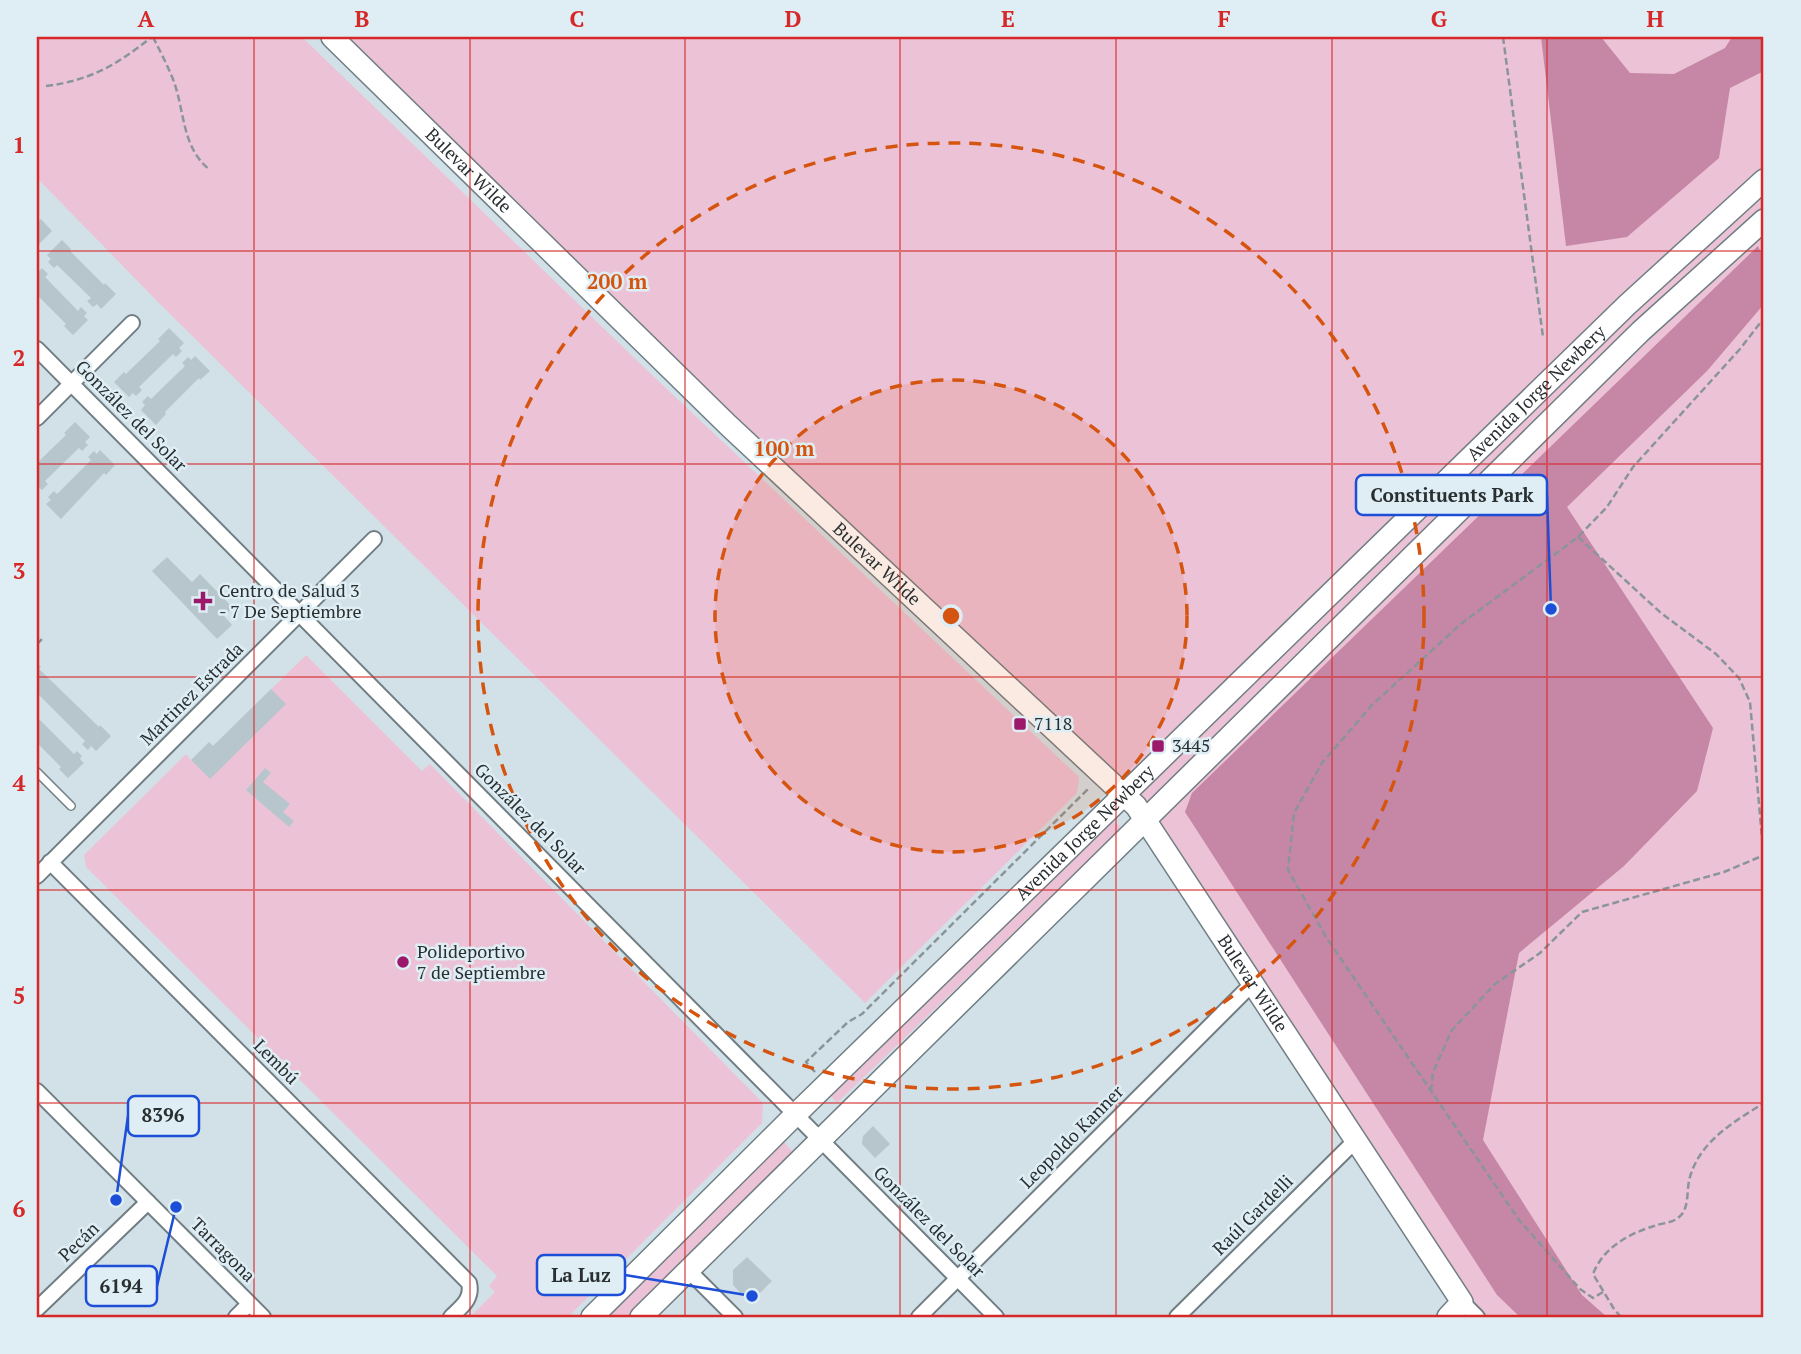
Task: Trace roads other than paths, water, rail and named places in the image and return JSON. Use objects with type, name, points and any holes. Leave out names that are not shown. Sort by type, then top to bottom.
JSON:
[{"type":"main road","name":"Bulevar Wilde","points":[[332,37],[728,425],[1124,795],[1146,819],[1356,1140],[1462,1312]]},
{"type":"main road","name":"Avenida Jorge Newbery","points":[[592,1317],[796,1114],[1628,304],[1764,180]]},
{"type":"main road","name":"Avenida Jorge Newbery","points":[[641,1317],[1641,331],[1764,220]]},
{"type":"street","points":[[37,418],[132,323]]},
{"type":"street","name":"González del Solar","points":[[37,349],[996,1317]]},
{"type":"street","name":"Martinez Estrada","points":[[37,876],[374,539]]},
{"type":"street","name":"Lembú","points":[[50,862],[469,1283],[471,1291],[468,1301],[451,1317]]},
{"type":"street","name":"Leopoldo Kanner","points":[[919,1317],[1253,983]]},
{"type":"street","name":"Tarragona","points":[[38,1093],[263,1317]]},
{"type":"street","name":"Raúl Gardelli","points":[[1177,1317],[1356,1140]]},
{"type":"street","name":"Pecán","points":[[37,1309],[148,1202]]},
{"type":"street","points":[[688,1270],[735,1317]]},
{"type":"street","points":[[236,1317],[249,1304]]},
{"type":"lane","points":[[37,772],[71,806]]},
{"type":"place","name":"Centro de Salud 3 - 7 De Septiembre","points":[[203,601]]},
{"type":"place","name":"Constituents Park","points":[[1551,609]]},
{"type":"place","name":"7118","points":[[1020,724]]},
{"type":"place","name":"3445","points":[[1158,746]]},
{"type":"place","name":"Polideportivo 7 de Septiembre","points":[[403,962]]},
{"type":"place","name":"8396","points":[[116,1200]]},
{"type":"place","name":"6194","points":[[176,1207]]},
{"type":"place","name":"La Luz","points":[[752,1296]]}]
